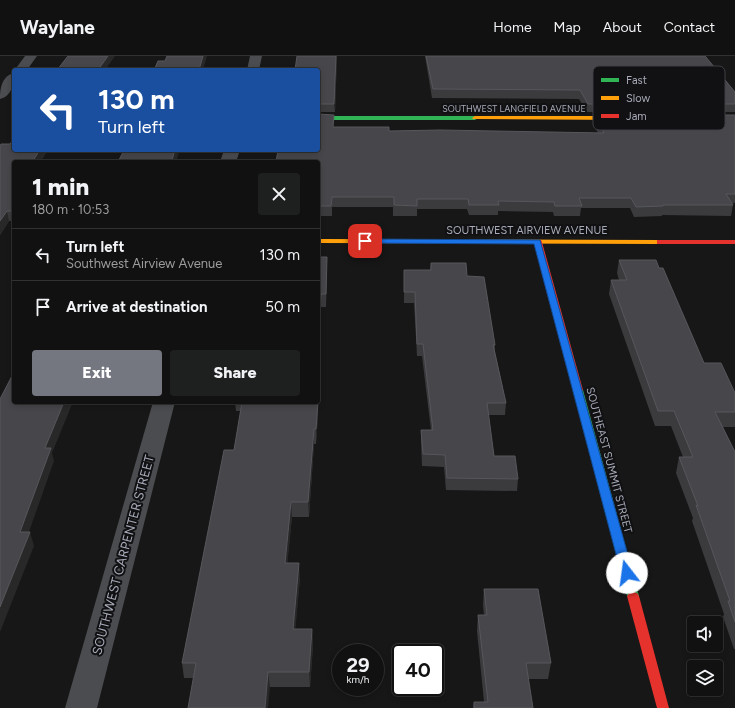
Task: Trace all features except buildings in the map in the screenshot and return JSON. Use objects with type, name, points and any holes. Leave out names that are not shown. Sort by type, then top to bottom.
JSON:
[{"type":"street","points":[[22,68],[31,56]]},
{"type":"street","points":[[253,68],[256,56]]},
{"type":"street","points":[[0,95],[12,80]]},
{"type":"street","name":"SOUTHWEST LANGFIELD AVENUE","points":[[320,118],[593,118]]},
{"type":"street","name":"SOUTHWEST AIRVIEW AVENUE","points":[[320,241],[735,242]]},
{"type":"street","name":"SOUTHEAST SUMMIT STREET","points":[[538,242],[663,708]]},
{"type":"street","name":"SOUTHWEST CARPENTER STREET","points":[[81,708],[163,404]]},
{"type":"traffic: fast","points":[[320,118],[475,118]]},
{"type":"traffic: fast","points":[[578,390],[633,596]]},
{"type":"traffic: slow","points":[[475,118],[593,118]]},
{"type":"traffic: slow","points":[[320,241],[660,242]]},
{"type":"traffic: jam","points":[[538,242],[578,390]]},
{"type":"traffic: jam","points":[[660,242],[735,242]]},
{"type":"traffic: jam","points":[[633,596],[663,708]]},
{"type":"route","points":[[365,241],[538,242],[627,573]]}]
